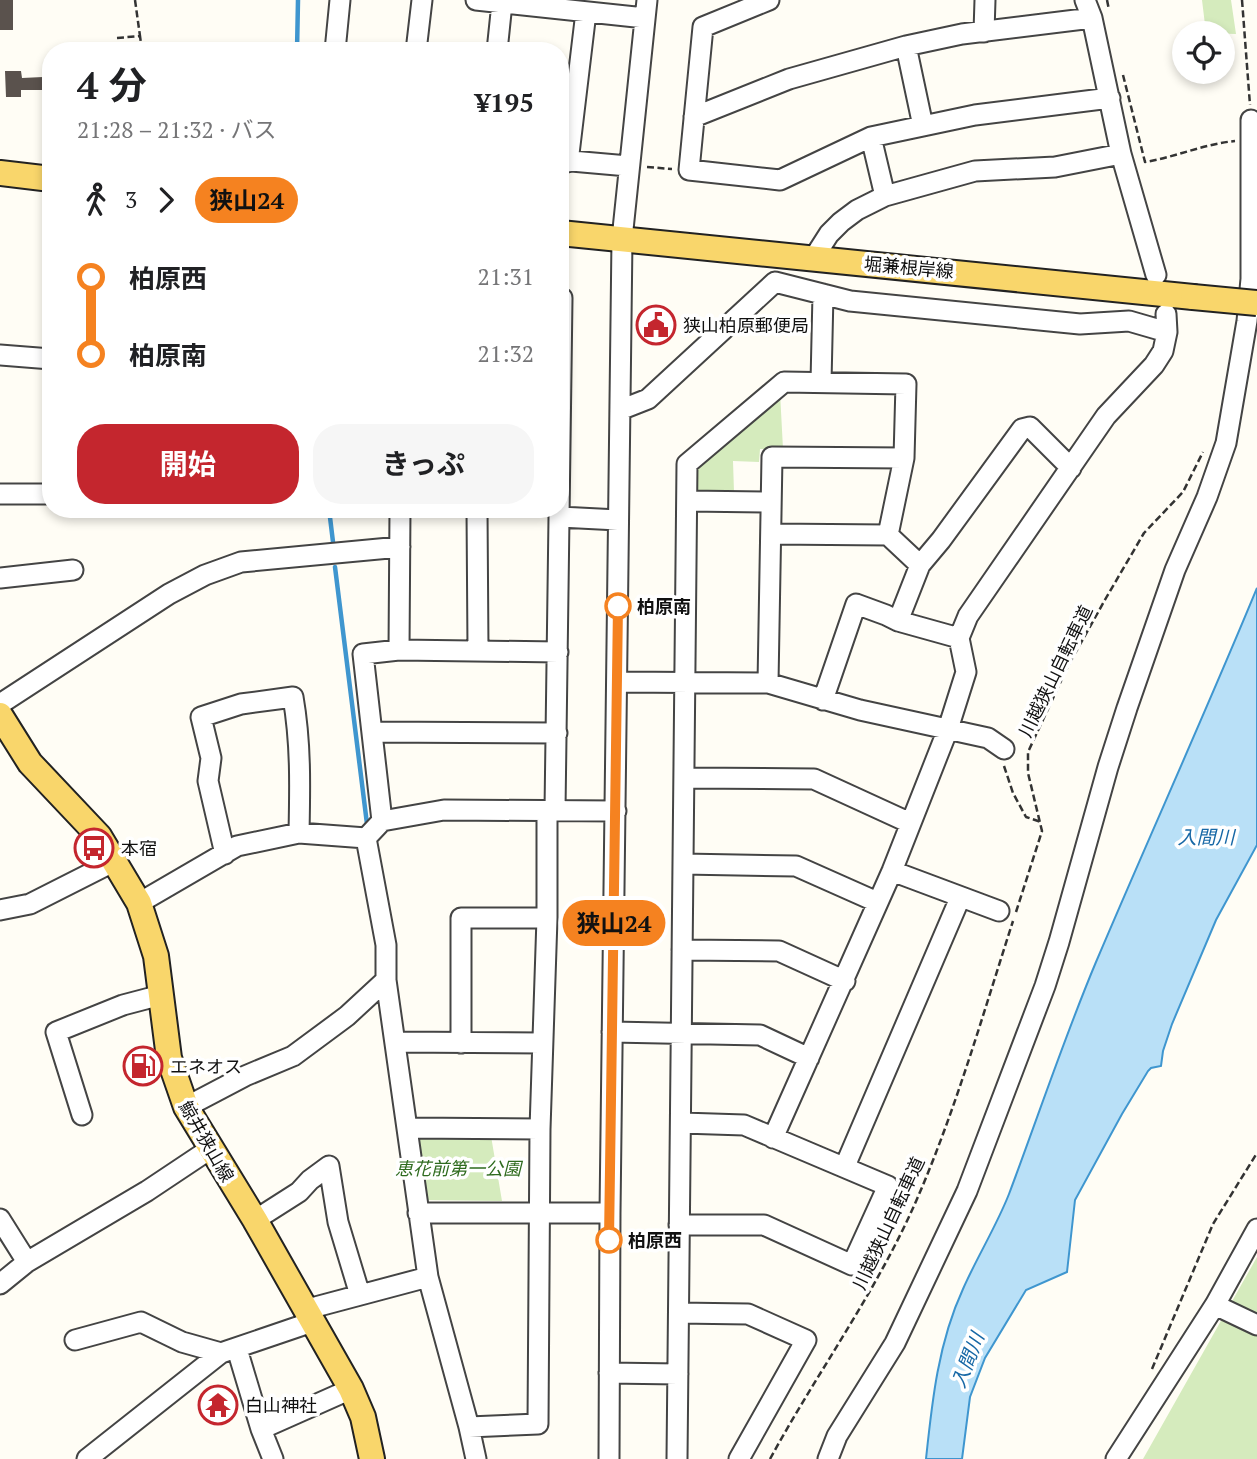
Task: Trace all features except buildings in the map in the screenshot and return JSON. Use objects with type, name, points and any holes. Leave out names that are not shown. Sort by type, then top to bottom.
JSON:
[{"type":"main road","points":[[0,173],[42,177]]},
{"type":"main road","name":"堀兼根岸線","points":[[569,234],[1257,303]]},
{"type":"main road","name":"鯨井狭山線","points":[[0,715],[6,740],[99,836],[139,903],[156,956],[169,1058],[186,1107],[255,1220],[351,1390],[363,1417],[372,1459]]},
{"type":"street","points":[[336,42],[340,0]]},
{"type":"street","points":[[417,42],[422,0]]},
{"type":"street","points":[[477,0],[586,12],[646,9],[622,239],[609,1459]]},
{"type":"street","points":[[769,0],[704,27],[689,170],[780,180],[871,137],[1031,106],[1110,98]]},
{"type":"street","points":[[984,32],[985,0]]},
{"type":"street","points":[[498,42],[502,3]]},
{"type":"street","points":[[694,117],[789,79],[906,46],[1095,10],[1121,154],[1156,275]]},
{"type":"street","points":[[569,127],[586,12]]},
{"type":"street","points":[[906,46],[923,126]]},
{"type":"street","points":[[828,1459],[837,1436],[895,1343],[967,1191],[1045,986],[1127,708],[1175,570],[1207,497],[1226,443],[1249,307],[1252,243],[1251,120]]},
{"type":"street","points":[[871,137],[885,196]]},
{"type":"street","points":[[813,258],[829,234],[841,222],[857,210],[885,196],[975,171],[1055,167],[1121,154]]},
{"type":"street","points":[[569,161],[628,166]]},
{"type":"street","points":[[620,410],[648,399],[775,282],[850,301],[1080,324],[1129,321],[1166,323],[1163,351],[1154,365],[1106,416],[968,616],[959,638],[966,672],[948,729],[845,981],[773,1138]]},
{"type":"street","points":[[821,382],[823,294]]},
{"type":"street","points":[[0,355],[42,358]]},
{"type":"street","points":[[677,1459],[687,464],[784,382],[906,384],[904,458],[888,535]]},
{"type":"street","points":[[898,621],[919,565],[941,540],[1021,429],[1030,427],[1071,468]]},
{"type":"street","points":[[768,683],[772,457],[904,458]]},
{"type":"street","points":[[0,494],[42,494]]},
{"type":"street","points":[[688,501],[771,502]]},
{"type":"street","points":[[569,517],[618,520]]},
{"type":"street","points":[[399,650],[400,518]]},
{"type":"street","points":[[477,518],[478,650]]},
{"type":"street","points":[[468,1427],[538,1424],[542,1043],[551,810],[558,733],[560,518]]},
{"type":"street","points":[[771,534],[888,535],[919,565]]},
{"type":"street","points":[[0,704],[169,594],[205,575],[241,562],[400,547]]},
{"type":"street","points":[[0,578],[73,570]]},
{"type":"street","points":[[823,700],[856,604],[898,621],[959,638]]},
{"type":"street","points":[[382,821],[363,654],[399,650],[558,652]]},
{"type":"street","points":[[617,682],[768,683],[823,700],[988,738],[1004,749]]},
{"type":"street","points":[[225,854],[208,781],[211,758],[201,717],[241,704],[293,697],[299,732],[301,775],[299,833]]},
{"type":"street","points":[[372,732],[558,733]]},
{"type":"street","points":[[684,778],[814,779],[910,823]]},
{"type":"street","points":[[366,838],[382,821],[444,810],[616,811]]},
{"type":"street","points":[[139,903],[237,846],[299,833],[366,838]]},
{"type":"street","points":[[366,838],[386,945],[386,980],[428,1277],[476,1459]]},
{"type":"street","points":[[0,910],[30,904],[115,861]]},
{"type":"street","points":[[683,864],[796,866],[877,902]]},
{"type":"street","points":[[892,871],[999,911]]},
{"type":"street","points":[[845,1167],[960,898]]},
{"type":"street","points":[[461,1043],[461,918],[547,919]]},
{"type":"street","points":[[682,950],[779,951],[845,981]]},
{"type":"street","points":[[186,1107],[245,1076],[293,1056],[347,1016],[386,980]]},
{"type":"street","points":[[82,1115],[56,1032],[123,1005],[161,995]]},
{"type":"street","points":[[612,1032],[760,1035],[809,1058]]},
{"type":"street","points":[[395,1042],[542,1043]]},
{"type":"street","points":[[679,1225],[764,1225],[852,1265],[888,1186],[744,1125],[682,1123]]},
{"type":"street","points":[[408,1128],[540,1129]]},
{"type":"street","points":[[0,1284],[27,1262],[147,1191],[210,1149]]},
{"type":"street","points":[[255,1220],[299,1192],[329,1166],[338,1222],[360,1295]]},
{"type":"street","points":[[418,1213],[610,1213]]},
{"type":"street","points":[[0,1219],[27,1262]]},
{"type":"street","points":[[1116,1459],[1215,1305],[1257,1229]]},
{"type":"street","points":[[98,1455],[229,1351],[360,1295],[428,1277]]},
{"type":"street","points":[[1215,1305],[1257,1325]]},
{"type":"street","points":[[679,1313],[748,1314],[806,1340],[739,1459]]},
{"type":"street","points":[[75,1340],[141,1322],[182,1342],[229,1351]]},
{"type":"street","points":[[229,1351],[273,1459]]},
{"type":"street","points":[[609,1373],[678,1374]]},
{"type":"street","points":[[261,1429],[351,1390]]},
{"type":"path","points":[[135,0],[140,42]]},
{"type":"path","points":[[1095,10],[1107,0]]},
{"type":"path","points":[[1242,0],[1251,120]]},
{"type":"path","points":[[117,38],[139,36]]},
{"type":"path","points":[[1122,69],[1145,162],[1217,143],[1236,141]]},
{"type":"path","points":[[628,166],[689,170]]},
{"type":"path","name":"川越狭山自転車道","points":[[770,1459],[881,1274],[917,1199],[971,1051],[1040,840],[1041,822],[1028,773],[1028,752],[1068,666],[1144,533],[1183,492],[1205,450]]},
{"type":"path","points":[[1004,749],[1004,769],[1013,793],[1026,817],[1041,822]]},
{"type":"path","points":[[1152,1368],[1213,1224],[1257,1153]]},
{"type":"green space","points":[[1202,0],[1231,0],[1234,21],[1205,21]]},
{"type":"green space","points":[[780,392],[783,449],[760,449],[759,462],[733,461],[734,492],[696,491],[695,466]]},
{"type":"green space","name":"恵花前第一公園","points":[[414,1135],[491,1136],[502,1201],[424,1200]]},
{"type":"green space","points":[[1257,1257],[1257,1459],[1143,1459]]},
{"type":"water","name":"入間川","points":[[1257,588],[1257,845],[1216,920],[1172,1024],[1161,1066],[1148,1071],[1075,1200],[1067,1272],[1026,1290],[985,1358],[970,1397],[962,1459],[926,1459],[937,1373],[954,1309],[1009,1194],[1084,991]]},
{"type":"waterway","points":[[297,42],[298,0]]},
{"type":"waterway","points":[[330,518],[333,542]]},
{"type":"waterway","points":[[335,567],[367,824]]},
{"type":"bus line","name":"狭山24","points":[[609,1240],[618,606]]},
{"type":"place","name":"狭山柏原郵便局","points":[[656,325]]},
{"type":"place","name":"柏原南","points":[[618,606]]},
{"type":"place","name":"本宿","points":[[94,848]]},
{"type":"place","name":"エネオス","points":[[143,1066]]},
{"type":"place","name":"柏原西","points":[[609,1240]]},
{"type":"place","name":"白山神社","points":[[218,1405]]}]
